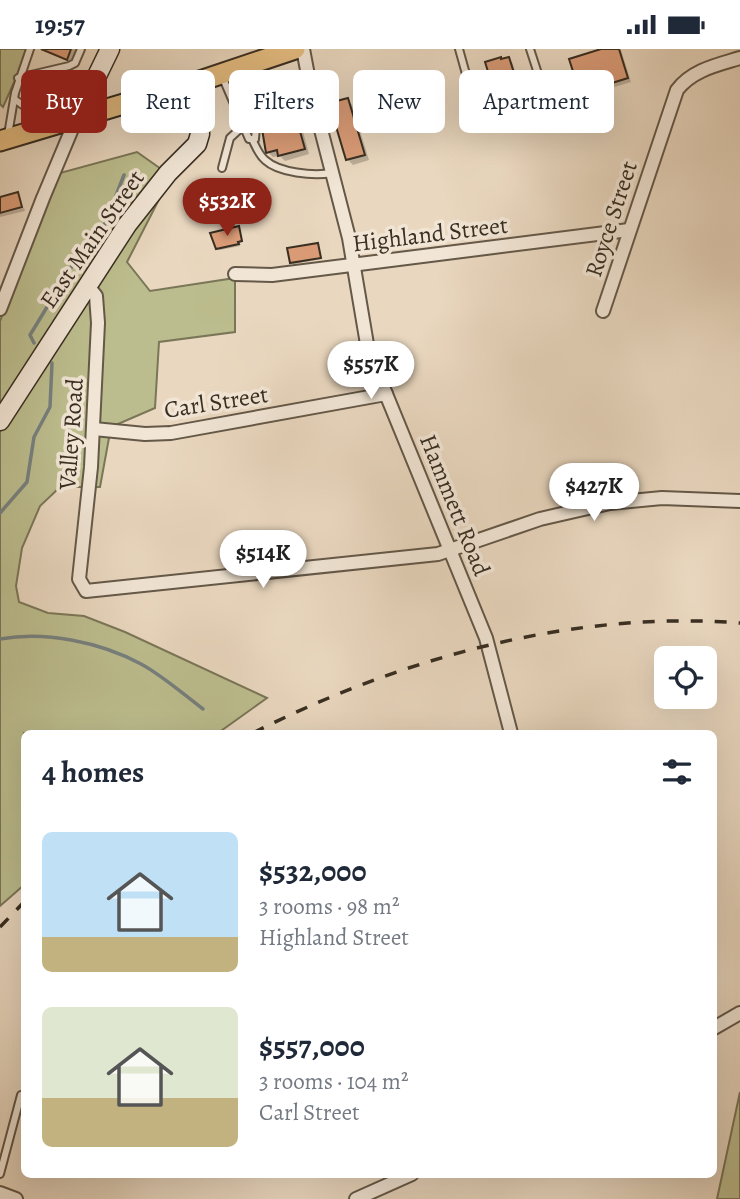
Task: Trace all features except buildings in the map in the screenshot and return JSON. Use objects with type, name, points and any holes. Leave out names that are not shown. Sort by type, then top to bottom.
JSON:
[{"type":"main road","points":[[215,75],[295,49]]},
{"type":"main road","points":[[4,140],[26,133]]},
{"type":"street","points":[[100,70],[110,49]]},
{"type":"street","name":"Hammett Road","points":[[303,49],[307,70]]},
{"type":"street","name":"Royce Street","points":[[603,311],[677,90],[689,77],[701,70],[740,58]]},
{"type":"street","points":[[0,309],[70,133]]},
{"type":"street","name":"East Main Street","points":[[0,421],[142,204],[197,144],[200,133]]},
{"type":"street","name":"Hammett Road","points":[[321,133],[354,265],[368,350],[486,638],[510,730]]},
{"type":"street","name":"Highland Street","points":[[235,274],[272,275],[629,230]]},
{"type":"street","name":"Valley Road","points":[[88,286],[96,296],[98,323],[94,429],[79,579],[82,587],[91,592],[452,551]]},
{"type":"street","name":"Carl Street","points":[[94,429],[145,434],[171,433],[386,394]]},
{"type":"street","points":[[452,551],[540,519],[600,505],[662,498],[740,501]]},
{"type":"street","points":[[717,1026],[740,1013]]},
{"type":"street","points":[[356,1199],[403,1178]]},
{"type":"street","points":[[0,1193],[16,1199]]},
{"type":"lane","points":[[4,140],[18,78],[30,49]]},
{"type":"lane","points":[[18,78],[69,66],[75,63],[81,49]]},
{"type":"lane","points":[[459,49],[476,110],[543,89],[530,49]]},
{"type":"lane","points":[[221,73],[229,92]]},
{"type":"lane","points":[[14,99],[21,104]]},
{"type":"lane","points":[[222,168],[230,138],[235,133]]},
{"type":"lane","points":[[246,133],[261,155],[273,165],[308,175],[332,173]]},
{"type":"lane","points":[[253,141],[255,133]]},
{"type":"lane","points":[[0,1174],[21,1095]]},
{"type":"green space","points":[[0,49],[29,49],[3,107],[0,104]]},
{"type":"green space","points":[[137,152],[171,176],[127,262],[150,291],[235,278],[235,332],[159,342],[155,408],[111,427],[100,487],[60,487],[40,506],[22,548],[16,586],[19,602],[48,613],[84,616],[125,632],[267,698],[222,730],[21,730],[21,888],[0,906],[0,321],[60,173]]},
{"type":"green space","points":[[740,1092],[740,1199],[717,1199]]},
{"type":"waterway","points":[[34,343],[30,335],[83,248],[112,216],[115,198],[124,175]]},
{"type":"waterway","points":[[0,513],[27,482],[34,437],[50,407],[52,363]]},
{"type":"waterway","points":[[0,639],[36,636],[72,640],[108,650],[149,669],[203,709]]},
{"type":"railway","points":[[259,730],[368,682],[489,645],[552,632],[614,624],[677,621],[740,623]]},
{"type":"railway","points":[[0,927],[21,905]]}]
